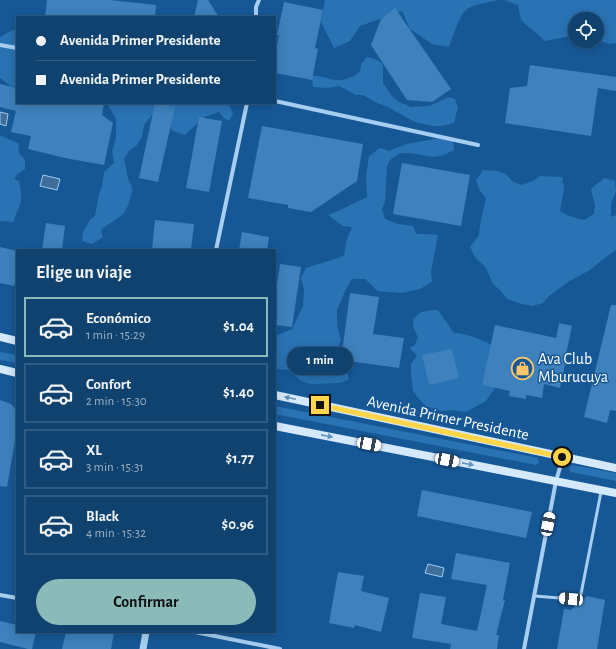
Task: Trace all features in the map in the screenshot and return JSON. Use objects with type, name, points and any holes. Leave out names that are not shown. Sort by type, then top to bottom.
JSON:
[{"type":"main road","points":[[0,337],[16,341]]},
{"type":"main road","points":[[0,369],[16,373]]},
{"type":"main road","name":"Avenida Primer Presidente","points":[[276,395],[616,468]]},
{"type":"main road","points":[[276,426],[616,494]]},
{"type":"street","points":[[256,16],[256,7],[259,0]]},
{"type":"street","points":[[0,45],[16,48]]},
{"type":"street","points":[[276,101],[478,145]]},
{"type":"street","points":[[216,249],[247,104]]},
{"type":"street","points":[[524,649],[556,481],[562,457]]},
{"type":"street","points":[[0,595],[16,598]]},
{"type":"street","points":[[143,649],[146,633]]},
{"type":"street","points":[[200,633],[280,649]]},
{"type":"lane","points":[[534,596],[571,599],[581,594],[601,490]]},
{"type":"shaded area","points":[[325,0],[499,0],[478,4],[467,9],[459,21],[449,47],[432,44],[410,29],[402,11],[360,26],[350,41],[334,48],[321,22]]},
{"type":"shaded area","points":[[504,0],[616,0],[616,43],[610,44],[604,42],[604,12],[568,12],[568,36],[545,41],[521,20],[518,5]]},
{"type":"shaded area","points":[[16,29],[16,86],[12,87],[0,78],[0,37]]},
{"type":"shaded area","points":[[367,57],[375,59],[383,64],[383,83],[392,96],[399,102],[411,107],[429,106],[449,97],[455,99],[458,107],[454,123],[441,126],[432,126],[415,122],[363,95],[356,95],[339,86],[327,88],[313,87],[312,76],[332,80],[346,79],[359,72],[362,63]]},
{"type":"shaded area","points":[[108,104],[155,104],[153,114],[144,125],[142,137],[124,159],[127,176],[132,187],[127,209],[124,213],[101,230],[103,237],[92,244],[82,241],[83,232],[90,220],[95,216],[104,172],[114,163],[112,151],[116,138],[116,119]]},
{"type":"shaded area","points":[[167,104],[227,104],[233,113],[229,121],[219,112],[204,117],[185,135],[173,131],[164,119]]},
{"type":"shaded area","points":[[0,112],[8,114],[6,126],[0,124]]},
{"type":"shaded area","points":[[0,135],[19,144],[18,151],[25,160],[25,169],[14,179],[19,181],[21,195],[14,222],[0,221]]},
{"type":"shaded area","points":[[440,138],[453,139],[454,150],[444,155],[433,157],[410,153],[400,153],[391,159],[387,166],[385,202],[382,209],[385,219],[398,224],[413,226],[416,234],[438,235],[431,272],[432,282],[420,289],[402,293],[378,291],[365,279],[352,279],[337,310],[337,325],[341,340],[337,351],[349,379],[340,383],[311,384],[301,381],[289,370],[276,369],[276,336],[292,329],[303,306],[304,289],[301,278],[306,268],[344,256],[346,242],[352,227],[343,226],[328,215],[367,197],[366,177],[369,156],[380,148],[389,151],[406,144]]},
{"type":"shaded area","points":[[483,170],[497,171],[506,174],[512,181],[521,185],[533,181],[540,176],[562,177],[564,189],[560,211],[569,216],[584,220],[594,214],[595,205],[591,189],[604,178],[615,181],[616,192],[611,203],[611,217],[616,215],[616,250],[590,270],[568,282],[549,296],[543,303],[532,306],[507,299],[493,284],[486,268],[475,257],[470,247],[479,235],[486,198],[480,191],[476,180]]},
{"type":"shaded area","points":[[43,175],[60,179],[57,190],[40,186]]},
{"type":"shaded area","points":[[438,310],[454,333],[464,334],[476,338],[496,348],[500,370],[495,388],[486,401],[466,412],[450,410],[441,411],[426,406],[413,391],[411,364],[417,356],[410,348],[415,345],[418,337],[414,329],[413,319],[421,312]]},
{"type":"shaded area","points":[[0,352],[16,355],[16,363],[0,360]]},
{"type":"shaded area","points":[[276,406],[538,458],[539,463],[536,465],[276,414]]},
{"type":"shaded area","points":[[572,465],[616,473],[616,481],[571,472],[569,469]]},
{"type":"shaded area","points":[[428,564],[444,568],[442,577],[425,573]]},
{"type":"building","points":[[47,0],[110,0],[156,5],[155,16],[45,16]]},
{"type":"building","points":[[198,0],[208,0],[218,16],[194,16]]},
{"type":"building","points":[[284,2],[323,10],[315,48],[318,49],[312,80],[276,73],[276,52],[279,35],[277,35]]},
{"type":"building","points":[[395,8],[451,89],[432,102],[407,100],[371,45],[381,19]]},
{"type":"building","points":[[530,65],[616,77],[616,91],[598,88],[591,136],[505,123],[510,88],[527,86]]},
{"type":"building","points":[[0,84],[16,88],[17,105],[104,104],[102,115],[113,123],[104,165],[28,149],[31,136],[11,132],[16,111],[0,107]]},
{"type":"building","points":[[155,104],[175,107],[158,182],[139,178]]},
{"type":"building","points":[[199,117],[222,121],[209,192],[186,188]]},
{"type":"building","points":[[262,126],[363,144],[357,181],[311,212],[288,208],[288,205],[248,198]]},
{"type":"building","points":[[402,163],[470,175],[461,226],[393,214]]},
{"type":"building","points":[[155,220],[194,224],[191,249],[152,249]]},
{"type":"building","points":[[46,223],[65,226],[62,249],[42,249]]},
{"type":"building","points":[[242,232],[269,237],[267,249],[239,249]]},
{"type":"building","points":[[0,247],[16,251],[16,277],[14,286],[0,283]]},
{"type":"building","points":[[280,264],[301,267],[292,327],[276,325],[276,291]]},
{"type":"building","points":[[350,293],[379,297],[373,334],[404,338],[399,368],[341,360]]},
{"type":"building","points":[[611,305],[616,305],[616,411],[610,410],[607,423],[584,417]]},
{"type":"building","points":[[559,323],[572,326],[560,388],[544,384],[542,398],[526,395],[526,399],[509,396],[510,391],[482,385],[495,325],[556,338]]},
{"type":"building","points":[[452,349],[459,378],[429,385],[422,355]]},
{"type":"building","points":[[0,400],[11,404],[16,410],[16,435],[7,487],[0,486]]},
{"type":"building","points":[[422,490],[532,512],[526,538],[417,516]]},
{"type":"building","points":[[456,553],[510,563],[503,600],[505,600],[496,635],[499,635],[497,649],[450,649],[451,644],[412,638],[420,593],[446,597],[441,624],[477,631],[487,585],[451,579]]},
{"type":"building","points":[[338,572],[364,576],[361,591],[389,598],[381,632],[355,625],[354,628],[329,623]]},
{"type":"building","points":[[587,596],[605,600],[597,649],[557,649],[564,609],[571,610]]},
{"type":"building","points":[[0,621],[16,625],[16,633],[36,633],[32,649],[0,642]]},
{"type":"building","points":[[66,633],[114,633],[111,649],[62,649]]},
{"type":"place","name":"Ava Club Mburucuya","points":[[522,368]]},
{"type":"route","points":[[320,405],[562,457]]}]
